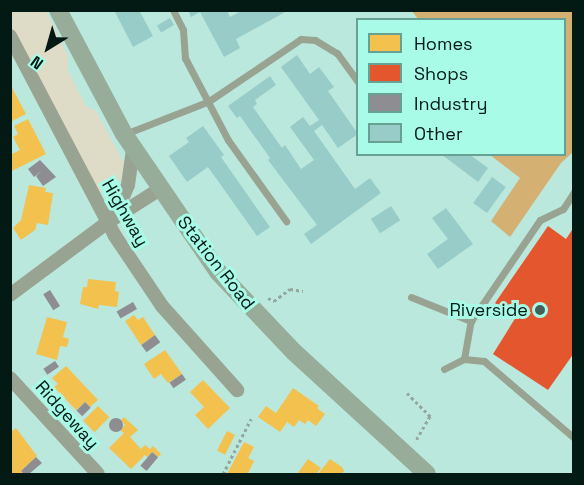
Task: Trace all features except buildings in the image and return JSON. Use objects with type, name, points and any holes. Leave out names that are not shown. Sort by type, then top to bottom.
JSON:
[{"type":"main road","name":"Station Road","points":[[58,10],[128,141],[218,272],[250,308],[427,474]]},
{"type":"street","name":"Highway","points":[[10,36],[111,220],[162,306],[237,390]]},
{"type":"street","points":[[111,220],[128,185],[128,141]]},
{"type":"street","points":[[10,295],[111,220],[160,189]]},
{"type":"street","name":"Ridgeway","points":[[10,378],[98,474]]},
{"type":"lane","points":[[173,10],[183,30],[185,58],[228,140],[286,221]]},
{"type":"lane","points":[[128,141],[209,101],[302,39],[315,39],[337,54],[356,81]]},
{"type":"lane","points":[[464,359],[471,321],[540,220],[563,208],[573,192]]},
{"type":"lane","points":[[411,297],[471,321]]},
{"type":"lane","points":[[444,369],[464,359],[484,361],[573,438]]},
{"type":"path","points":[[250,308],[264,296],[274,301],[290,289],[303,291]]},
{"type":"path","points":[[406,456],[430,416],[407,393]]},
{"type":"path","points":[[223,474],[251,419]]},
{"type":"shaded area","points":[[11,11],[46,11],[68,56],[68,71],[86,106],[96,111],[124,163],[121,180],[107,191],[99,191],[11,29]]},
{"type":"shaded area","points":[[412,11],[573,11],[573,152],[561,163],[510,237],[491,221],[520,178],[491,156],[566,156],[566,18],[417,18]]},
{"type":"place","name":"Riverside","points":[[540,310]]}]
